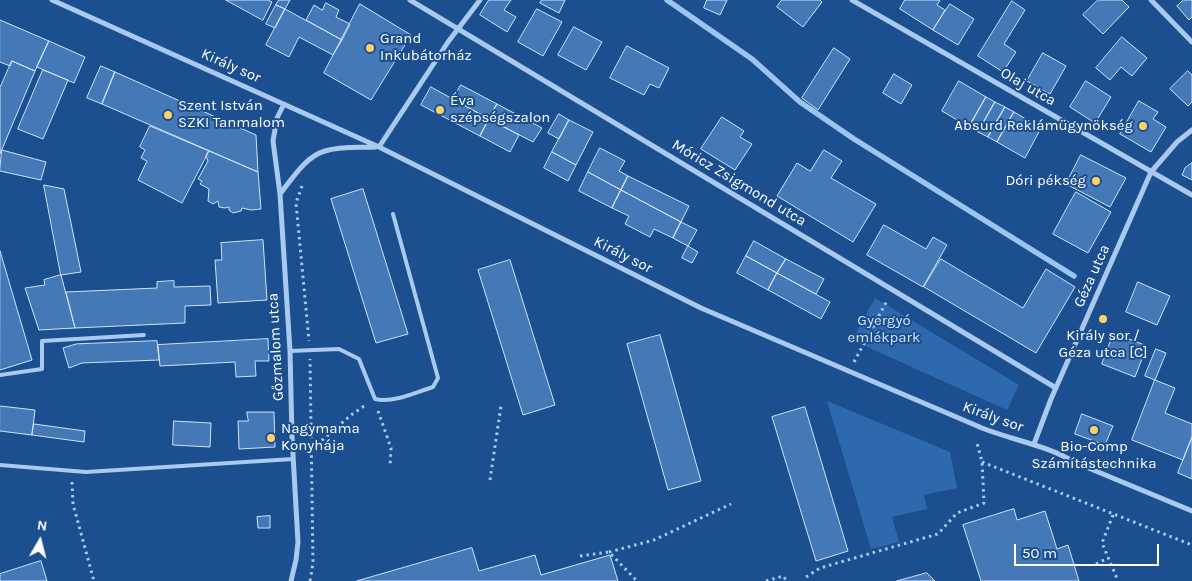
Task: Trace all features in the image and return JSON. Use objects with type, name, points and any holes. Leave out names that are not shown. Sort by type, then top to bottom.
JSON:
[{"type":"street","name":"Király sor","points":[[52,0],[379,147],[701,308],[1006,438],[1034,444],[1192,511]]},
{"type":"street","name":"Móricz Zsigmond utca","points":[[410,0],[1056,388]]},
{"type":"street","points":[[280,194],[298,171],[323,151],[340,148],[379,147],[480,0]]},
{"type":"street","name":"Olaj utca","points":[[852,0],[1192,195]]},
{"type":"street","points":[[1151,0],[1192,42]]},
{"type":"street","name":"Gőzmalom utca","points":[[284,104],[277,118],[273,141],[280,194],[290,350],[293,459],[298,542],[291,581]]},
{"type":"street","name":"Géza utca","points":[[1034,444],[1056,388],[1152,172],[1177,142],[1192,130]]},
{"type":"lane","points":[[290,350],[339,349],[359,359],[374,399],[383,401],[394,399],[433,387],[438,378],[393,214]]},
{"type":"lane","points":[[0,375],[42,369],[42,341],[144,335]]},
{"type":"lane","points":[[0,465],[86,472],[293,459]]},
{"type":"path","points":[[303,185],[296,203],[310,350],[313,563],[310,581]]},
{"type":"path","points":[[850,372],[893,290]]},
{"type":"path","points":[[311,449],[351,415],[374,399],[391,448],[390,467]]},
{"type":"path","points":[[490,480],[501,406]]},
{"type":"path","points":[[806,577],[820,568],[938,534],[957,513],[984,503],[982,462],[977,442]]},
{"type":"path","points":[[982,462],[1192,545]]},
{"type":"path","points":[[72,472],[73,504],[94,581]]},
{"type":"path","points":[[580,556],[609,552],[654,540],[732,504]]},
{"type":"path","points":[[1113,515],[1102,543],[1118,581]]},
{"type":"path","points":[[609,552],[638,581]]},
{"type":"path","points":[[1096,564],[1108,558]]},
{"type":"path","points":[[766,581],[782,576],[787,581]]},
{"type":"green space","name":"Gyergyó emlékpark","points":[[875,298],[1019,385],[1007,410],[852,340]]},
{"type":"green space","points":[[827,401],[950,452],[957,488],[924,495],[927,509],[892,517],[899,542],[871,549]]},
{"type":"building","points":[[226,0],[268,0],[272,2],[263,20]]},
{"type":"building","points":[[279,0],[290,0],[285,9],[276,5]]},
{"type":"building","points":[[489,0],[511,0],[504,10],[516,17],[507,32],[480,15]]},
{"type":"building","points":[[542,0],[565,0],[559,13],[540,3]]},
{"type":"building","points":[[707,0],[727,0],[720,15],[704,8]]},
{"type":"building","points":[[782,0],[820,0],[822,2],[803,27],[777,7]]},
{"type":"building","points":[[905,0],[940,0],[937,5],[945,10],[933,30],[900,9]]},
{"type":"building","points":[[1098,0],[1122,0],[1129,7],[1103,34],[1083,15]]},
{"type":"building","points":[[1184,0],[1192,0],[1192,17],[1189,20],[1177,6]]},
{"type":"building","points":[[1012,1],[1025,10],[1004,44],[1016,52],[1003,72],[978,56]]},
{"type":"building","points":[[326,3],[339,10],[336,17],[350,24],[342,40],[306,20],[314,5],[322,10]]},
{"type":"building","name":"Grand Inkubátorház","points":[[360,4],[411,35],[371,100],[324,73]]},
{"type":"building","points":[[950,4],[974,19],[958,45],[933,30]]},
{"type":"building","points":[[276,5],[285,9],[275,28],[266,24]]},
{"type":"building","points":[[285,9],[342,40],[333,55],[299,37],[289,57],[266,45]]},
{"type":"building","points":[[537,9],[562,22],[543,56],[518,42]]},
{"type":"building","points":[[0,20],[49,41],[35,71],[12,61],[10,66],[0,62]]},
{"type":"building","points":[[574,27],[602,42],[586,70],[558,55]]},
{"type":"building","points":[[1122,37],[1147,58],[1132,76],[1121,67],[1110,80],[1096,68]]},
{"type":"building","points":[[49,41],[85,57],[74,83],[37,67]]},
{"type":"building","points":[[627,46],[669,68],[659,88],[650,84],[644,95],[610,78]]},
{"type":"building","points":[[834,48],[850,59],[818,110],[802,98]]},
{"type":"building","points":[[1043,53],[1066,66],[1050,94],[1027,81]]},
{"type":"building","points":[[12,61],[35,71],[0,154],[0,88]]},
{"type":"building","points":[[101,66],[115,72],[102,104],[87,98]]},
{"type":"building","points":[[43,70],[68,80],[43,139],[18,129]]},
{"type":"building","points":[[1188,71],[1192,75],[1192,102],[1188,106],[1170,89]]},
{"type":"building","name":"Szent István SZKI Tanmalom","points":[[115,72],[256,135],[258,172],[102,104]]},
{"type":"building","points":[[894,74],[912,85],[901,104],[883,93]]},
{"type":"building","points":[[959,81],[986,97],[969,127],[942,111]]},
{"type":"building","points":[[1086,81],[1111,97],[1095,123],[1070,107]]},
{"type":"building","points":[[461,85],[497,104],[489,119],[453,99]]},
{"type":"building","points":[[431,87],[489,119],[480,136],[421,105]]},
{"type":"building","points":[[986,97],[995,102],[978,132],[969,127]]},
{"type":"building","points":[[1139,101],[1158,112],[1153,119],[1166,127],[1151,152],[1120,134]]},
{"type":"building","points":[[995,102],[1005,107],[988,137],[978,132]]},
{"type":"building","points":[[497,104],[542,128],[533,142],[489,119]]},
{"type":"building","points":[[1005,107],[1014,112],[997,142],[988,137]]},
{"type":"building","points":[[1014,112],[1041,128],[1025,158],[997,142]]},
{"type":"building","points":[[559,114],[569,120],[559,139],[548,133]]},
{"type":"building","points":[[722,117],[744,131],[740,137],[752,144],[735,170],[701,149]]},
{"type":"building","points":[[489,119],[519,135],[510,152],[480,136]]},
{"type":"building","points":[[569,120],[593,132],[576,165],[552,152]]},
{"type":"building","points":[[150,126],[209,151],[182,203],[138,180],[147,161],[141,158],[145,150],[140,147]]},
{"type":"building","points":[[600,148],[625,161],[619,171],[628,176],[621,190],[588,172]]},
{"type":"building","points":[[2,150],[46,162],[41,180],[0,171]]},
{"type":"building","points":[[824,150],[842,161],[831,178],[876,204],[853,242],[777,196],[797,163],[810,171]]},
{"type":"building","points":[[209,151],[258,172],[261,209],[251,210],[242,208],[241,211],[233,213],[229,210],[229,207],[219,207],[218,201],[213,204],[208,201],[209,189],[200,184],[202,181],[198,179],[208,161],[206,156]]},
{"type":"building","points":[[552,152],[576,165],[568,181],[544,168]]},
{"type":"building","name":"Dóri pékség","points":[[1081,155],[1126,178],[1110,207],[1066,184]]},
{"type":"building","points":[[1192,163],[1192,180],[1182,175],[1185,168]]},
{"type":"building","points":[[588,172],[621,190],[612,208],[579,191]]},
{"type":"building","points":[[628,176],[689,206],[681,222],[621,190]]},
{"type":"building","points":[[44,185],[64,189],[81,272],[61,275]]},
{"type":"building","points":[[363,189],[408,334],[376,343],[331,199]]},
{"type":"building","points":[[621,190],[681,222],[673,238],[654,229],[650,237],[625,224],[629,216],[612,208]]},
{"type":"building","points":[[1076,192],[1111,212],[1088,253],[1053,234]]},
{"type":"building","points":[[681,222],[697,230],[688,246],[673,238]]},
{"type":"building","points":[[884,225],[926,249],[933,237],[947,245],[923,287],[867,255]]},
{"type":"building","points":[[263,240],[267,300],[218,303],[215,260],[222,260],[221,243]]},
{"type":"building","points":[[754,241],[786,259],[777,273],[746,256]]},
{"type":"building","points":[[688,246],[698,252],[692,263],[682,258]]},
{"type":"building","points":[[0,251],[32,360],[0,370]]},
{"type":"building","points":[[746,256],[777,273],[768,290],[737,273]]},
{"type":"building","points":[[786,259],[824,279],[816,294],[777,273]]},
{"type":"building","points":[[941,259],[1023,308],[1046,269],[1075,287],[1036,353],[924,287]]},
{"type":"building","points":[[510,260],[555,405],[523,415],[478,270]]},
{"type":"building","points":[[777,273],[830,302],[821,319],[768,290]]},
{"type":"building","points":[[61,275],[75,328],[39,330],[25,288],[45,285],[44,280]]},
{"type":"building","points":[[174,281],[174,287],[210,286],[211,305],[185,306],[185,323],[75,328],[66,292],[157,288],[157,282]]},
{"type":"building","points":[[1138,282],[1170,296],[1157,325],[1126,312]]},
{"type":"building","points":[[1114,333],[1147,346],[1135,377],[1102,364]]},
{"type":"building","points":[[660,335],[701,481],[668,490],[627,344]]},
{"type":"building","points":[[268,339],[269,361],[255,361],[256,376],[236,377],[235,362],[160,366],[158,345]]},
{"type":"building","points":[[157,341],[159,360],[82,363],[69,368],[63,348],[76,344]]},
{"type":"building","points":[[1156,349],[1166,353],[1155,380],[1145,376]]},
{"type":"building","points":[[1155,380],[1175,388],[1165,413],[1192,424],[1192,437],[1183,460],[1132,440]]},
{"type":"building","points":[[0,406],[35,410],[32,435],[0,431]]},
{"type":"building","points":[[805,407],[848,551],[816,561],[772,417]]},
{"type":"building","points":[[247,412],[274,412],[275,447],[239,449],[238,421],[248,421]]},
{"type":"building","name":"Bio-Comp Számítástechnika","points":[[1082,414],[1113,426],[1105,445],[1075,434]]},
{"type":"building","points":[[174,421],[211,423],[210,447],[173,445]]},
{"type":"building","points":[[34,424],[85,431],[84,442],[32,435]]},
{"type":"building","points":[[1192,437],[1192,479],[1178,473]]},
{"type":"building","points":[[1014,509],[1017,520],[1045,511],[1057,549],[1068,545],[1079,581],[981,581],[963,525]]},
{"type":"building","points":[[270,516],[270,528],[258,528],[257,517]]},
{"type":"building","points":[[472,548],[479,571],[535,555],[541,575],[610,555],[618,581],[357,581]]},
{"type":"building","points":[[41,561],[47,581],[0,581],[0,574]]},
{"type":"building","points":[[927,573],[935,581],[897,581]]},
{"type":"waterway","points":[[667,0],[752,59],[800,102],[854,139],[1074,276]]},
{"type":"place","name":"Grand Inkubátorház","points":[[370,48]]},
{"type":"place","name":"Éva szépségszalon","points":[[440,110]]},
{"type":"place","name":"Szent István SZKI Tanmalom","points":[[168,115]]},
{"type":"place","name":"Absurd Reklámügynökség","points":[[1143,126]]},
{"type":"place","name":"Dóri pékség","points":[[1096,181]]},
{"type":"place","name":"Király sor / Géza utca [C]","points":[[1103,319]]},
{"type":"place","name":"Bio-Comp Számítástechnika","points":[[1094,430]]},
{"type":"place","name":"Nagymama Konyhája","points":[[271,438]]}]
